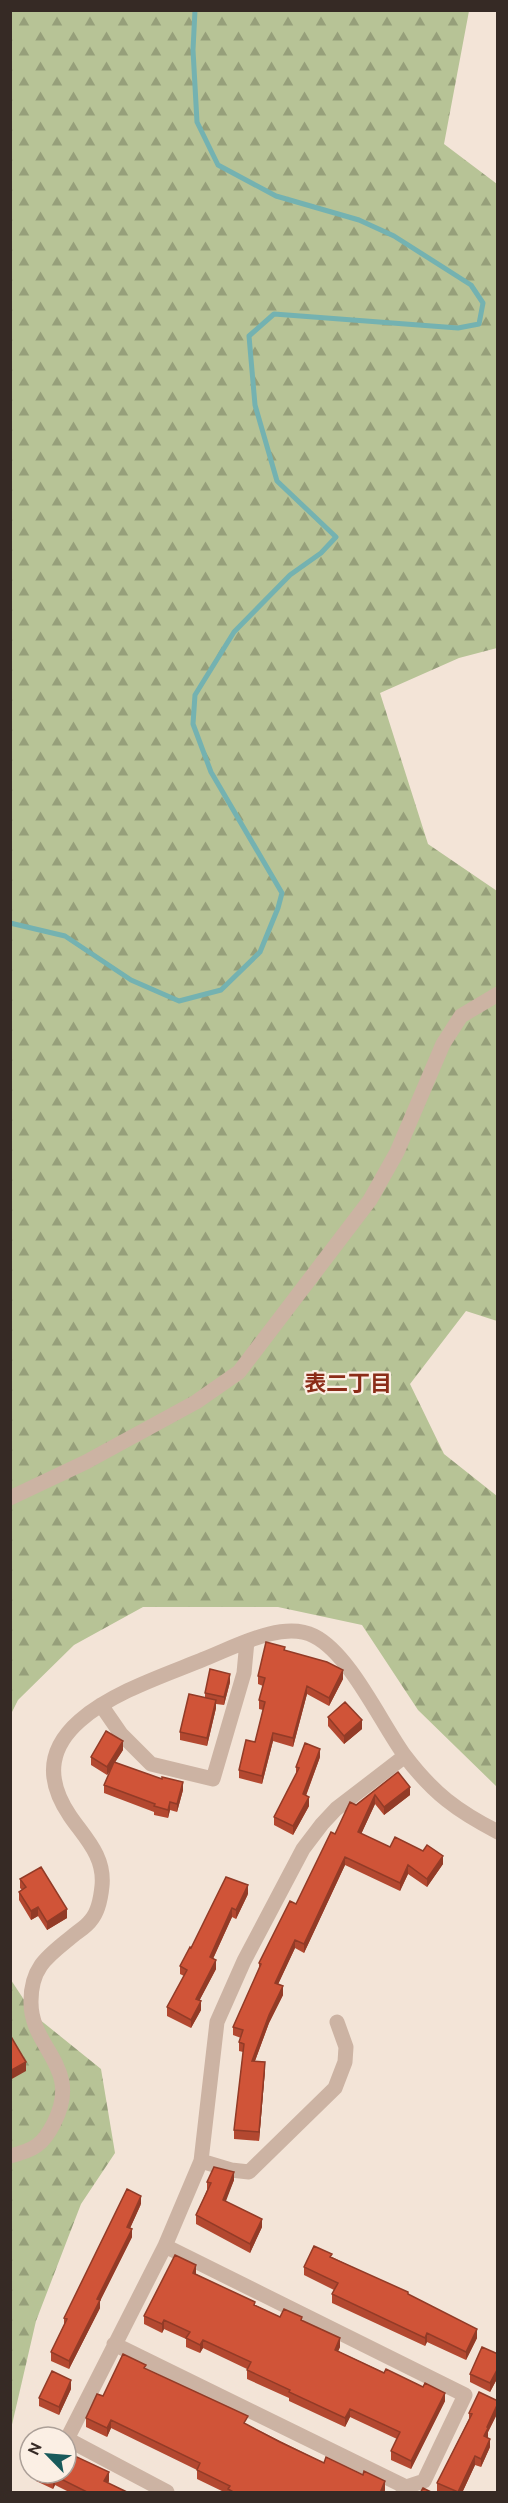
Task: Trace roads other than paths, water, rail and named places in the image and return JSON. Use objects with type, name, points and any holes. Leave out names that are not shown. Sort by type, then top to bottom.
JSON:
[{"type":"street","points":[[10,1498],[86,1462],[196,1402],[239,1372],[370,1200],[397,1152],[442,1044],[461,1016],[498,994]]},
{"type":"street","points":[[10,2156],[36,2147],[46,2139],[60,2113],[63,2078],[32,2016],[31,2001],[35,1973],[41,1962],[91,1920],[100,1898],[102,1885],[99,1858],[59,1798],[55,1766],[56,1754],[70,1728],[101,1705],[115,1696],[247,1641],[289,1630],[305,1632],[334,1650],[374,1704],[405,1756],[446,1802],[498,1832]]},
{"type":"street","points":[[101,1705],[121,1734],[151,1764],[213,1779],[244,1673],[247,1641]]},
{"type":"street","points":[[166,2493],[68,2439],[165,2246],[201,2161],[217,2022],[244,1962],[303,1849],[315,1832],[336,1809],[405,1756]]},
{"type":"street","points":[[201,2161],[231,2170],[249,2172],[335,2088],[345,2062],[346,2047],[337,2022]]},
{"type":"street","points":[[114,2344],[404,2490],[424,2481],[465,2395],[165,2246]]},
{"type":"waterway","points":[[10,923],[65,936],[131,980],[179,1001],[221,990],[260,952],[282,893],[211,772],[193,724],[195,695],[234,632],[290,575],[321,553],[336,537],[277,481],[255,405],[249,336],[274,314],[458,328],[479,324],[483,303],[471,285],[394,236],[359,220],[276,196],[218,165],[197,122],[193,50],[195,10]]},
{"type":"district","name":"表二丁目","points":[[348,1382]]}]
